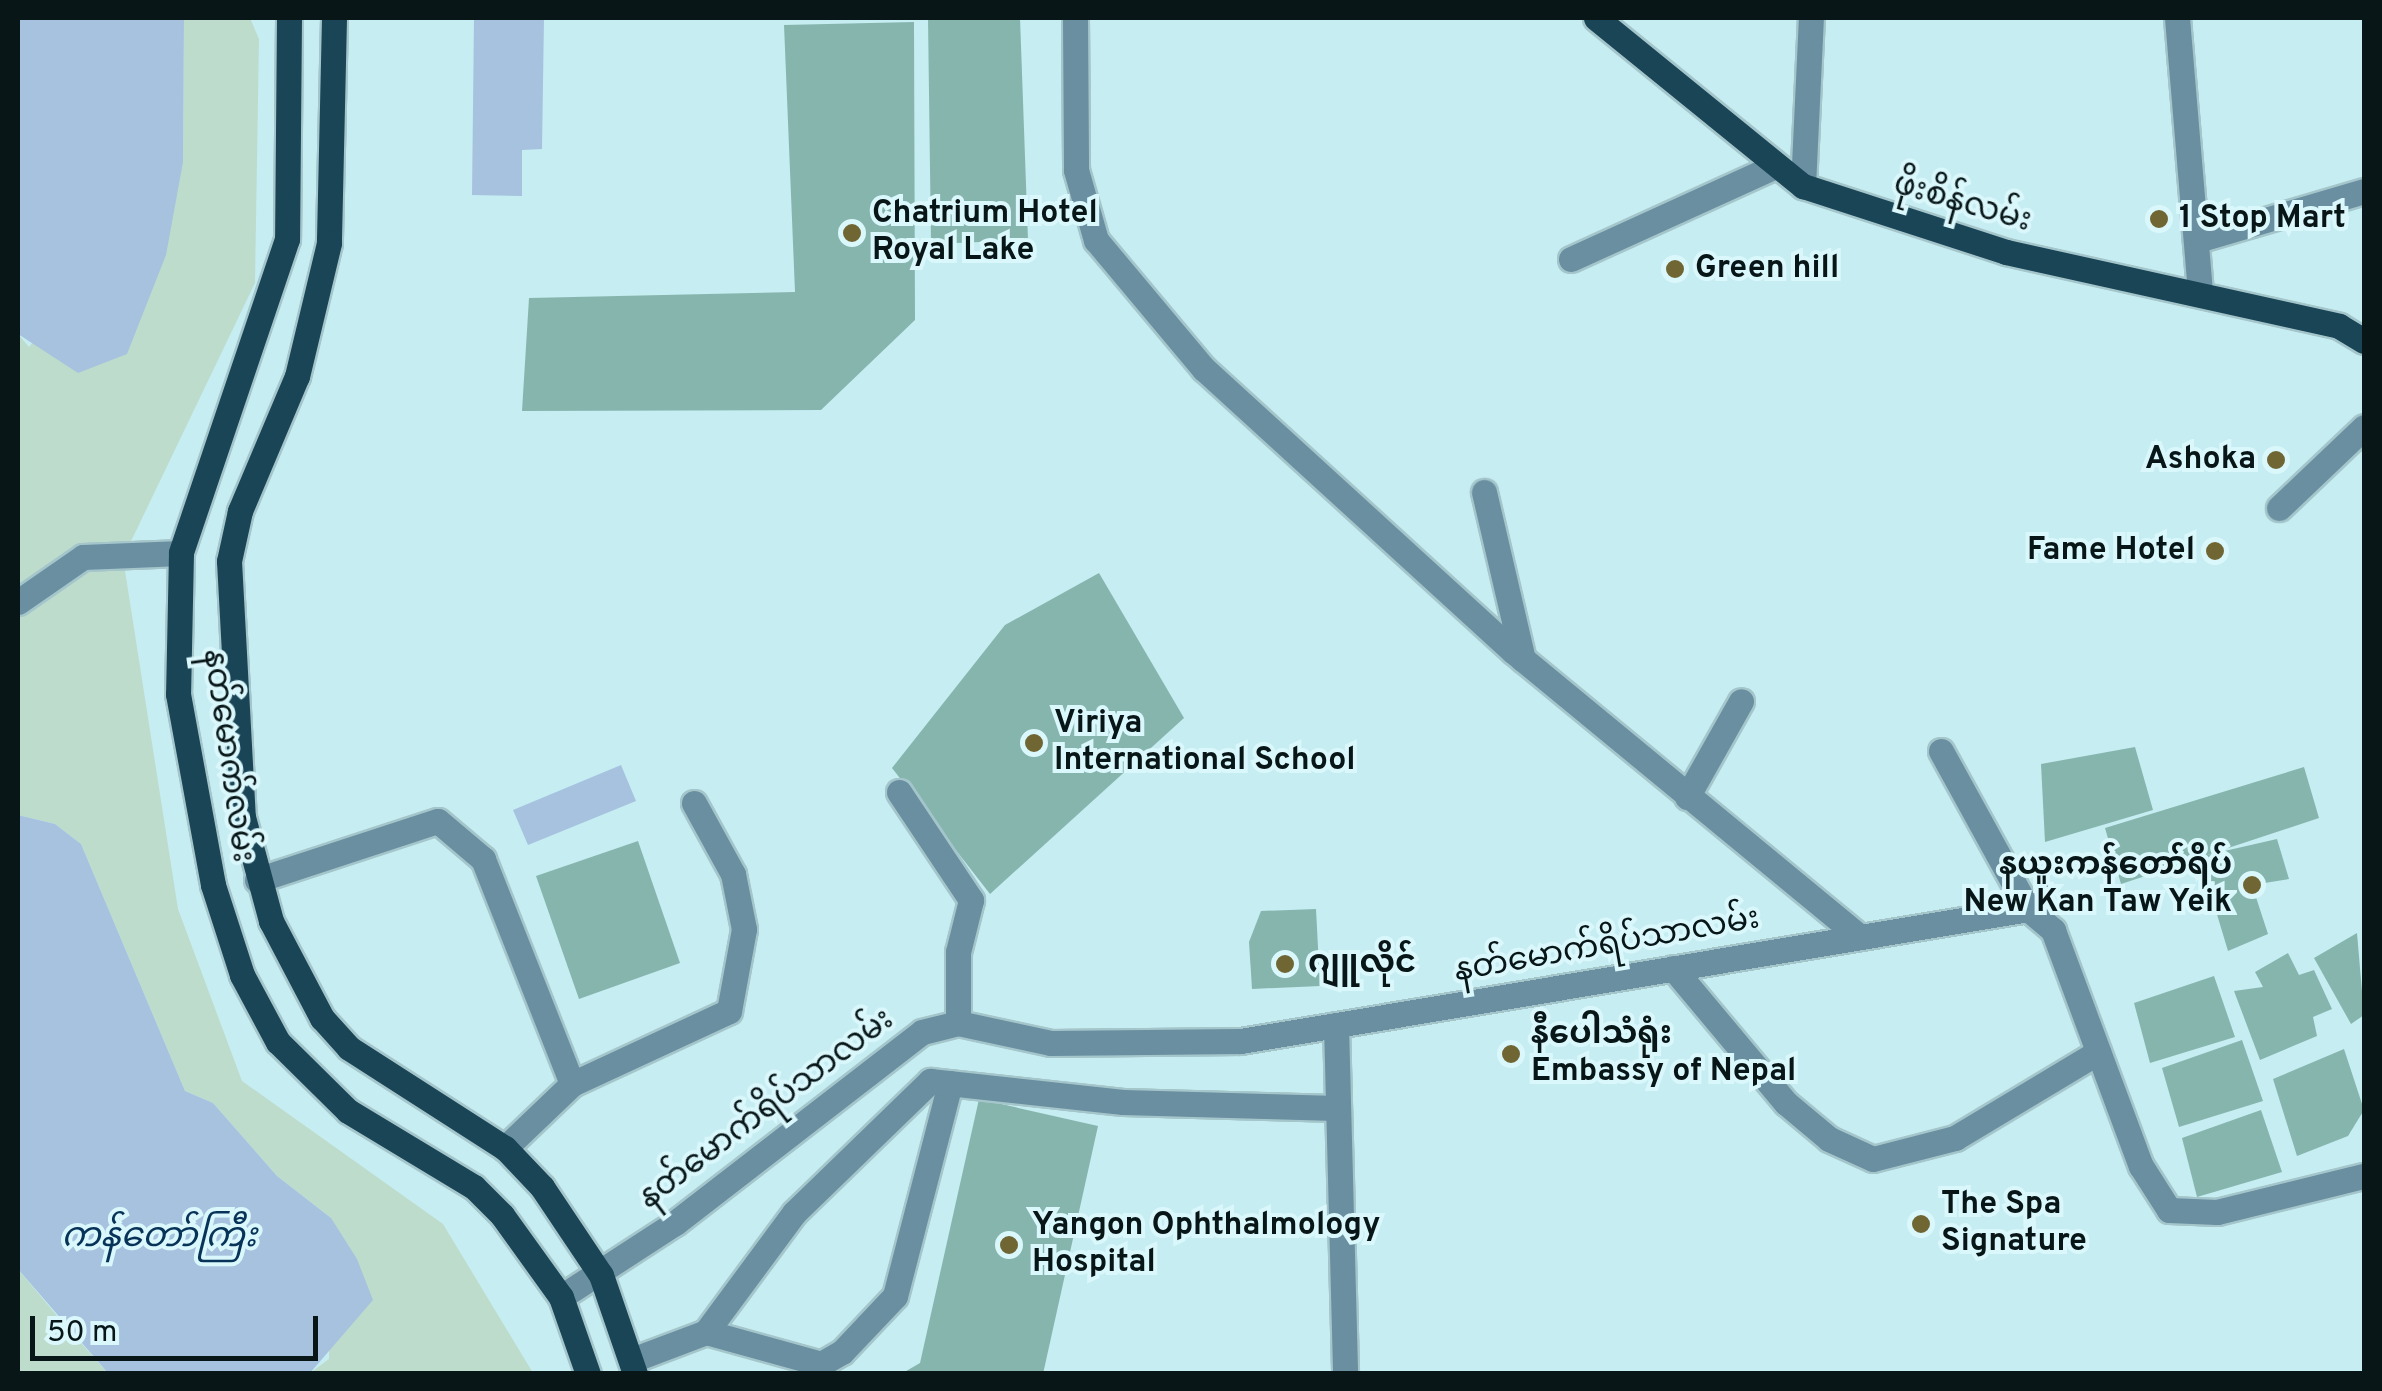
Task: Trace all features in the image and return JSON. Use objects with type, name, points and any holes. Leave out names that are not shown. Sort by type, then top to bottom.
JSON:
[{"type":"main road","name":"နတ်မောက်လမ်း","points":[[289,18],[292,167],[276,290],[192,498],[181,552],[187,751],[212,885],[242,975],[278,1042],[316,1086],[474,1187],[561,1297],[588,1374]]},
{"type":"main road","name":"နတ်မောက်လမ်း","points":[[334,18],[336,167],[330,242],[297,376],[240,511],[229,561],[232,738],[257,880],[302,986],[350,1048],[505,1148],[566,1216],[601,1275],[634,1367]]},
{"type":"main road","name":"ဖိုးစိန်လမ်း","points":[[1596,18],[1771,168],[1803,186],[2006,252],[2200,292],[2364,341]]},
{"type":"main road","points":[[292,167],[336,167]]},
{"type":"street","points":[[1075,18],[1076,170],[1096,240],[1204,369],[1523,660],[1857,936]]},
{"type":"street","points":[[1803,186],[1811,18]]},
{"type":"street","points":[[2177,18],[2202,239],[2200,292]]},
{"type":"street","points":[[1571,259],[1771,168]]},
{"type":"street","points":[[2202,239],[2364,191]]},
{"type":"street","points":[[2280,508],[2364,427]]},
{"type":"street","points":[[1484,492],[1523,660]]},
{"type":"street","points":[[18,602],[83,557],[181,552]]},
{"type":"street","points":[[1687,797],[1741,701]]},
{"type":"street","points":[[1940,751],[2028,909],[2053,930],[2141,1166],[2169,1210],[2217,1212],[2364,1176]]},
{"type":"street","points":[[899,792],[971,900],[958,952],[958,1023]]},
{"type":"street","points":[[505,1148],[572,1084],[729,1011],[744,929],[733,874],[694,803]]},
{"type":"street","points":[[257,880],[438,821],[483,859],[572,1084]]},
{"type":"street","name":"နတ်မောက်ရိပ်သာလမ်း","points":[[561,1297],[601,1275],[922,1032],[958,1023],[1051,1042],[1177,1046],[1336,1025],[2028,909]]},
{"type":"street","points":[[1673,968],[1786,1103],[1829,1140],[1874,1159],[1955,1138],[2098,1052]]},
{"type":"street","points":[[1336,1025],[1345,1374]]},
{"type":"street","points":[[634,1367],[706,1332],[794,1213],[930,1081],[1123,1102],[1336,1108]]},
{"type":"street","points":[[706,1332],[820,1364],[842,1352],[895,1296],[950,1083]]},
{"type":"green space","points":[[184,18],[250,18],[259,39],[255,283],[123,558],[178,909],[242,1081],[443,1224],[533,1373],[310,1373],[329,1359],[331,1218],[277,1176],[213,1103],[185,1091],[81,844],[55,824],[18,815],[18,334],[29,347],[183,162]]},
{"type":"green space","points":[[18,1269],[63,1323],[108,1373],[18,1373]]},
{"type":"water","points":[[18,18],[184,18],[183,162],[166,255],[127,354],[78,373],[18,334]]},
{"type":"water","points":[[474,18],[544,18],[542,149],[522,150],[522,196],[472,195]]},
{"type":"water","points":[[621,765],[636,801],[528,845],[513,810]]},
{"type":"water","name":"ကန်တော်ကြီး","points":[[18,815],[55,824],[81,844],[185,1091],[213,1103],[277,1176],[331,1218],[357,1259],[373,1300],[310,1373],[108,1373],[18,1269]]},
{"type":"building","points":[[928,18],[1020,18],[1028,240],[931,244]]},
{"type":"building","name":"Chatrium Hotel Royal Lake","points":[[914,22],[915,320],[821,410],[522,411],[529,298],[795,292],[784,25]]},
{"type":"building","name":"Viriya International School","points":[[1099,573],[1184,718],[990,894],[892,768],[1005,625]]},
{"type":"building","points":[[2135,747],[2153,810],[2045,842],[2041,764]]},
{"type":"building","points":[[2304,767],[2319,818],[2207,855],[2277,839],[2289,879],[2252,885],[2268,934],[2228,951],[2200,858],[2121,884],[2105,828]]},
{"type":"building","points":[[638,841],[680,963],[579,999],[536,876]]},
{"type":"building","name":"ဂျူလိုင်","points":[[1316,909],[1320,986],[1252,989],[1249,942],[1261,911]]},
{"type":"building","points":[[2357,933],[2364,1015],[2351,1024],[2314,958]]},
{"type":"building","points":[[2288,953],[2299,975],[2314,970],[2332,1009],[2313,1017],[2317,1036],[2260,1060],[2234,991],[2263,987],[2255,972]]},
{"type":"building","points":[[2214,976],[2235,1037],[2150,1063],[2134,1003]]},
{"type":"building","points":[[2242,1040],[2263,1101],[2179,1127],[2162,1068]]},
{"type":"building","points":[[2344,1049],[2364,1110],[2348,1136],[2297,1156],[2273,1079]]},
{"type":"building","name":"Yangon Ophthalmology Hospital","points":[[979,1099],[1098,1126],[1043,1374],[901,1374],[920,1363]]},
{"type":"building","points":[[2261,1110],[2282,1172],[2197,1197],[2182,1138]]},
{"type":"place","name":"1 Stop Mart","points":[[2159,219]]},
{"type":"place","name":"Chatrium Hotel Royal Lake","points":[[852,233]]},
{"type":"place","name":"Green hill","points":[[1675,269]]},
{"type":"place","name":"Ashoka","points":[[2276,460]]},
{"type":"place","name":"Fame Hotel","points":[[2215,551]]},
{"type":"place","name":"Viriya International School","points":[[1034,743]]},
{"type":"place","name":"နယူးကန်တော်ရိပ် New Kan Taw Yeik","points":[[2252,885]]},
{"type":"place","name":"ဂျူလိုင်","points":[[1285,964]]},
{"type":"place","name":"နီပေါသံရုံး Embassy of Nepal","points":[[1511,1054]]},
{"type":"place","name":"The Spa Signature","points":[[1921,1224]]},
{"type":"place","name":"Yangon Ophthalmology Hospital","points":[[1009,1245]]}]
